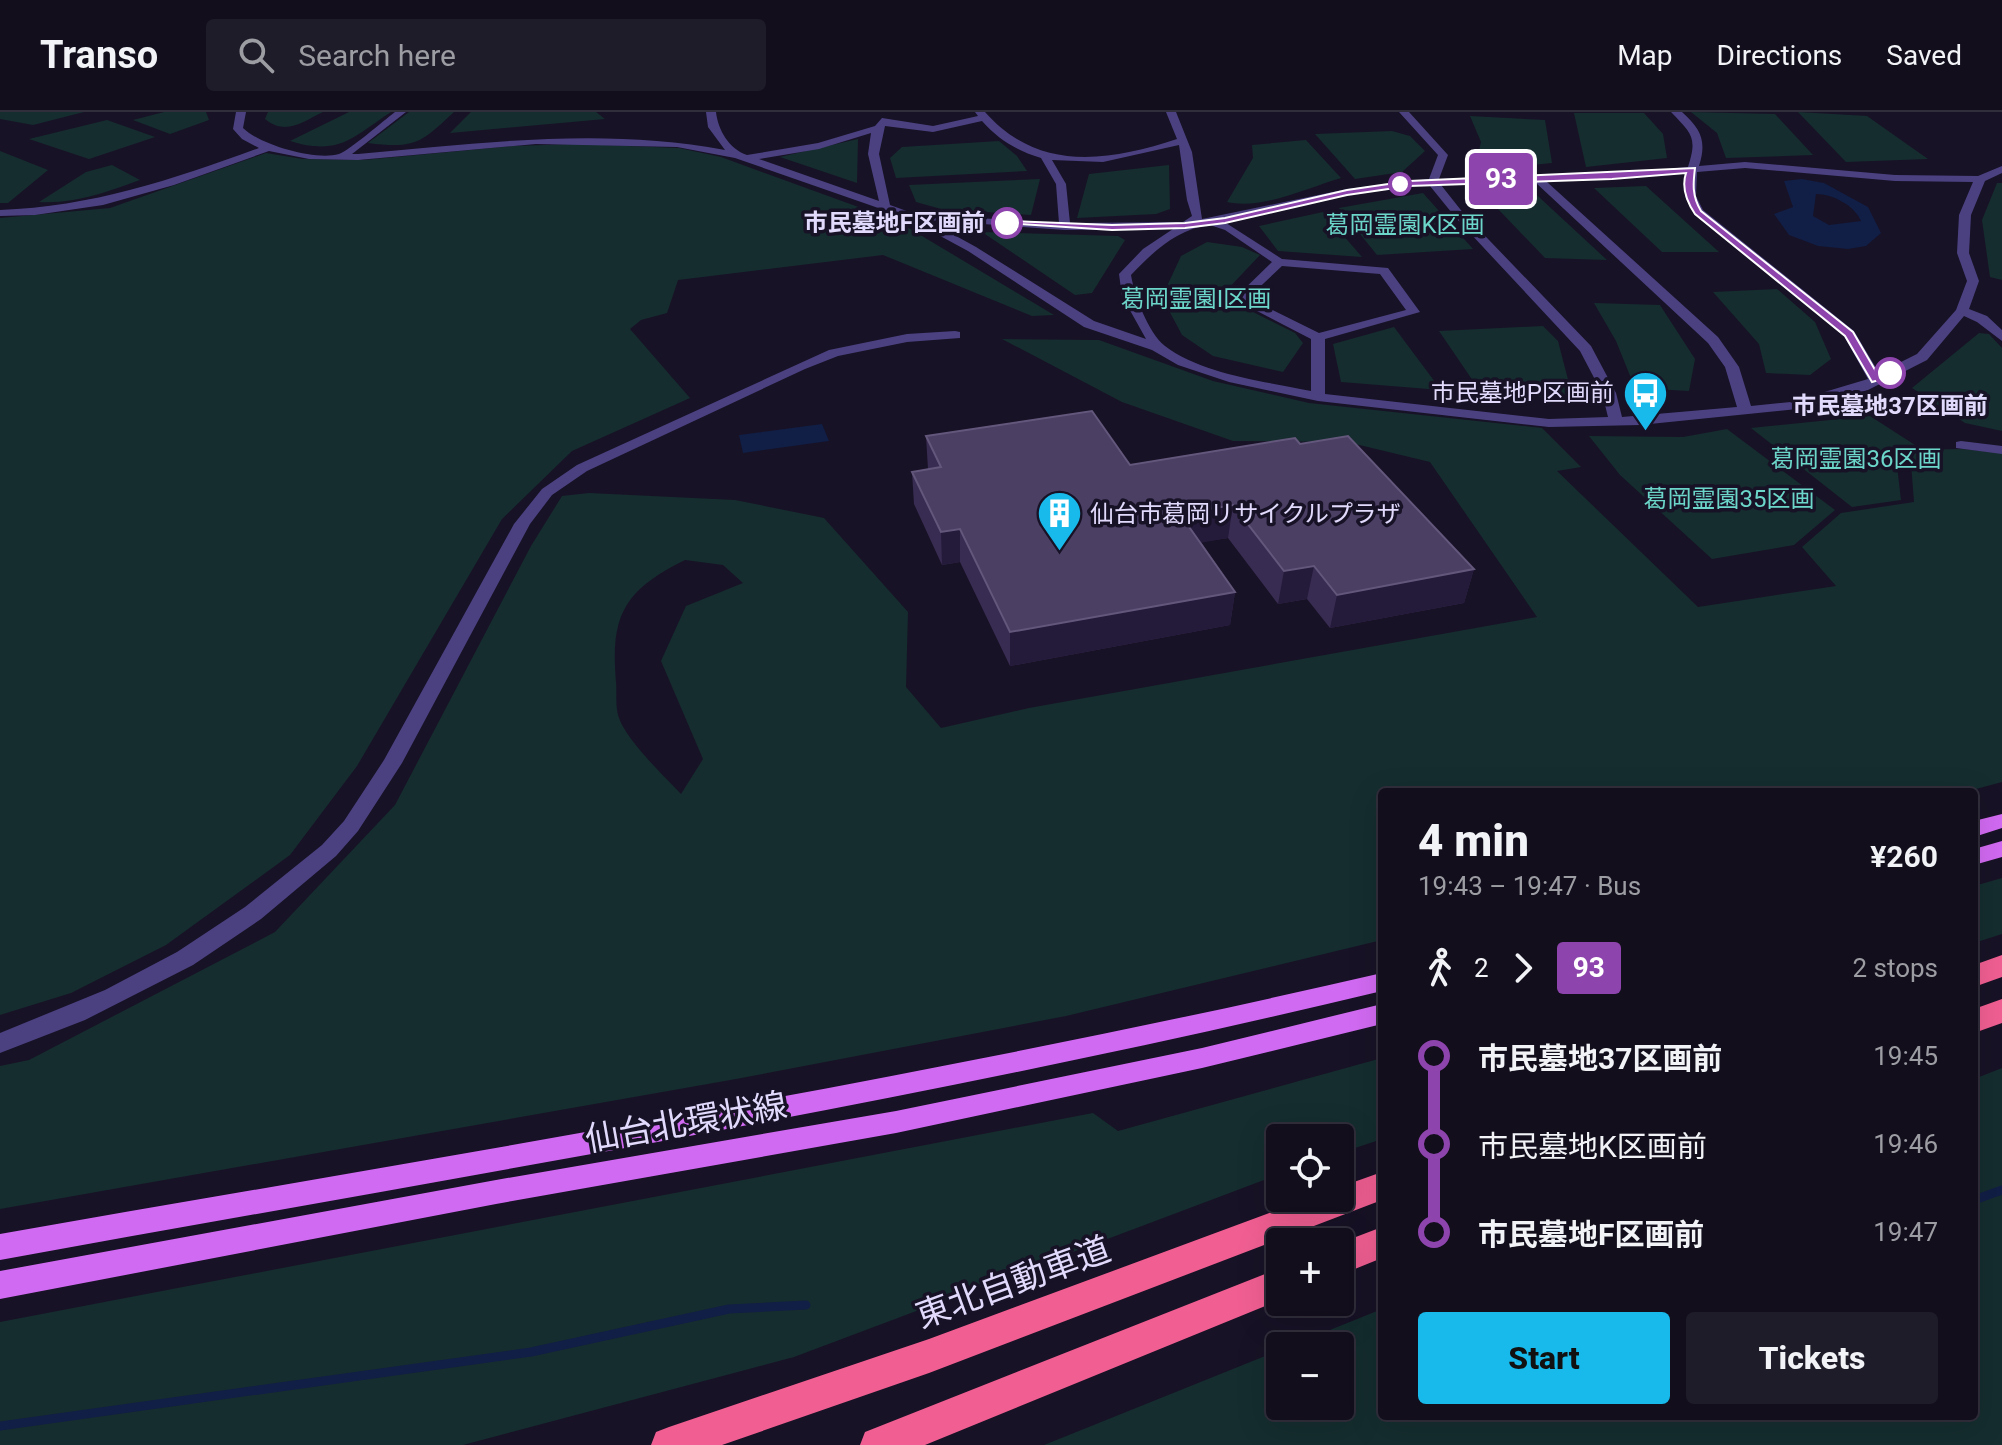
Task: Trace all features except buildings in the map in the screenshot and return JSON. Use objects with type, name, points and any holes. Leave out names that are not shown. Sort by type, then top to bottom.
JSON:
[{"type":"highway","points":[[1978,975],[2002,966]]},
{"type":"highway","points":[[1978,1020],[2002,1011]]},
{"type":"highway","name":"東北自動車道","points":[[669,1445],[929,1356],[1378,1188]]},
{"type":"highway","points":[[1354,1253],[1378,1244]]},
{"type":"highway","points":[[878,1445],[1052,1378],[1266,1290]]},
{"type":"main road","points":[[1978,828],[2002,821]]},
{"type":"main road","points":[[1978,856],[2002,849]]},
{"type":"main road","name":"仙台北環状線","points":[[0,1247],[970,1074],[1175,1031],[1378,983]]},
{"type":"main road","name":"仙台北環状線","points":[[0,1285],[496,1192],[896,1122],[1202,1058],[1378,1015]]},
{"type":"street","points":[[241,112],[238,129],[246,137],[268,148],[309,156],[341,157],[536,141],[600,140],[677,144],[739,157],[911,216],[972,249],[1089,324],[1157,347],[1183,362],[1234,379],[1318,397],[1549,423],[1616,421],[1792,406],[1863,387],[1922,357],[1962,311],[1973,281],[1963,253],[1965,215],[1980,179]]},
{"type":"street","points":[[341,157],[401,112]]},
{"type":"street","points":[[711,112],[713,127],[739,157]]},
{"type":"street","points":[[1157,347],[1128,296],[1125,274],[1147,251],[1198,217],[1192,200],[1183,140],[1171,112]]},
{"type":"street","points":[[1404,112],[1443,155],[1433,182]]},
{"type":"street","points":[[1676,112],[1695,128],[1698,136],[1700,149],[1687,181],[1691,202],[1698,212],[1849,334],[1876,380]]},
{"type":"street","points":[[739,157],[819,146],[881,121],[916,130],[952,129],[982,115],[1004,138],[1044,155],[1085,160],[1126,159],[1183,140]]},
{"type":"street","points":[[881,121],[874,139],[873,159],[884,191],[885,205]]},
{"type":"street","points":[[0,213],[43,212],[102,203],[268,148]]},
{"type":"street","points":[[1044,155],[1061,184],[1065,227]]},
{"type":"street","points":[[911,216],[1065,227],[1185,225],[1212,222],[1347,192],[1433,182],[1774,166],[1895,178],[1980,179],[2002,169]]},
{"type":"street","points":[[1536,178],[1713,340],[1732,367],[1745,411]]},
{"type":"street","points":[[1433,182],[1460,216],[1586,349],[1609,393],[1616,421]]},
{"type":"street","points":[[1212,222],[1229,228],[1279,262],[1384,271],[1414,312],[1318,337],[1240,299],[1279,262]]},
{"type":"street","points":[[1962,311],[1982,319],[2002,337]]},
{"type":"street","points":[[0,1043],[113,998],[161,973],[230,929],[310,868],[350,827],[394,760],[516,535],[545,494],[555,486],[582,468],[800,366],[871,344],[955,335]]},
{"type":"street","points":[[1318,337],[1318,397]]},
{"type":"street","points":[[1961,445],[2002,450]]},
{"type":"green space","points":[[0,112],[84,112],[33,125],[0,119]]},
{"type":"green space","points":[[164,112],[206,112],[209,120],[170,134],[133,120]]},
{"type":"green space","points":[[268,112],[323,112],[287,127],[265,119]]},
{"type":"green space","points":[[349,112],[391,112],[344,142],[321,146],[290,141]]},
{"type":"green space","points":[[409,112],[454,112],[416,141],[397,145],[368,143]]},
{"type":"green space","points":[[471,112],[596,112],[605,119],[450,133]]},
{"type":"green space","points":[[1691,112],[1775,114],[1813,155],[1726,158],[1717,133]]},
{"type":"green space","points":[[1798,112],[1867,116],[1928,159],[1846,162]]},
{"type":"green space","points":[[1574,113],[1644,113],[1663,134],[1667,158],[1586,167]]},
{"type":"green space","points":[[1470,116],[1545,120],[1552,163],[1474,171],[1481,142]]},
{"type":"green space","points":[[107,120],[155,137],[89,159],[29,139]]},
{"type":"green space","points":[[1392,131],[1410,136],[1425,151],[1402,172],[1355,179],[1315,134]]},
{"type":"green space","points":[[858,139],[857,183],[780,157]]},
{"type":"green space","points":[[1306,140],[1341,178],[1269,201],[1227,202],[1253,158],[1252,145]]},
{"type":"green space","points":[[999,141],[1017,156],[1027,171],[896,178],[890,158],[902,147]]},
{"type":"green space","points":[[576,144],[679,148],[721,157],[897,221],[1054,315],[1032,316],[883,255],[678,280],[667,313],[641,320],[630,329],[690,398],[572,451],[502,519],[357,766],[290,855],[166,945],[71,993],[0,1015],[0,218],[110,208],[266,153],[303,159],[364,160],[512,146]]},
{"type":"green space","points":[[0,151],[48,170],[8,203],[0,203]]},
{"type":"green space","points":[[112,165],[140,180],[78,199],[39,202],[86,172]]},
{"type":"green space","points":[[1169,165],[1170,209],[1156,214],[1077,218],[1089,174]]},
{"type":"green space","points":[[1040,179],[1031,215],[941,209],[916,202],[909,185]]},
{"type":"green space","points":[[1997,183],[2002,183],[2002,280],[1990,277],[1982,220]]},
{"type":"green space","points":[[1526,185],[1607,260],[1545,258],[1477,187]]},
{"type":"green space","points":[[1646,186],[1719,252],[1662,252],[1594,188]]},
{"type":"green space","name":"葛岡霊園K区画","points":[[1423,193],[1473,249],[1377,255],[1339,208]]},
{"type":"green space","points":[[1323,212],[1362,257],[1278,251],[1259,226]]},
{"type":"green space","points":[[982,232],[1118,236],[1125,240],[1092,293],[1075,295]]},
{"type":"green space","name":"葛岡霊園I区画","points":[[1207,242],[1242,247],[1260,255],[1225,292],[1227,299],[1295,333],[1303,343],[1283,372],[1213,356],[1182,335],[1165,303],[1168,284],[1181,256]]},
{"type":"green space","points":[[1777,289],[1815,322],[1831,359],[1810,375],[1766,373],[1759,344],[1713,292]]},
{"type":"green space","points":[[1594,303],[1660,305],[1695,359],[1689,391],[1635,388],[1616,341]]},
{"type":"green space","points":[[1543,326],[1558,341],[1572,395],[1486,400],[1439,331]]},
{"type":"green space","points":[[1394,327],[1441,390],[1341,382],[1333,344]]},
{"type":"green space","points":[[1979,333],[1989,334],[2002,348],[2002,431],[1965,423],[1912,388]]},
{"type":"green space","points":[[1002,339],[1099,340],[1213,381],[1309,403],[1542,428],[1581,467],[1557,471],[1698,607],[1836,586],[1802,547],[1841,513],[1914,502],[1910,450],[1962,449],[2002,453],[2002,782],[1978,788],[1378,788],[1378,941],[1066,1016],[736,1079],[0,1209],[0,1066],[29,1060],[275,932],[395,805],[531,546],[562,496],[589,493],[735,500],[824,518],[908,612],[906,687],[941,728],[1029,708],[1537,617],[1430,462],[1347,442],[1233,441],[1122,402]],"holes":[[[685,560],[723,565],[743,583],[686,606],[661,661],[703,759],[681,794],[638,747],[619,718],[615,658],[619,621],[635,594],[648,582]]]},
{"type":"green space","name":"葛岡霊園36区画","points":[[1870,416],[1915,445],[1895,449],[1901,500],[1852,507],[1751,428]]},
{"type":"green space","name":"葛岡霊園35区画","points":[[1727,429],[1835,510],[1794,545],[1712,559],[1620,475],[1589,436],[1683,437]]},
{"type":"green space","points":[[2002,878],[2002,934],[1978,942],[1978,885]]},
{"type":"green space","points":[[1378,1059],[1378,1140],[1354,1148],[1354,1124],[1266,1124],[1266,1179],[794,1357],[463,1445],[0,1445],[0,1322],[1093,1113],[1118,1131]]},
{"type":"green space","points":[[2002,1068],[2002,1445],[1044,1445],[1266,1356],[1266,1420],[1354,1420],[1354,1332],[1325,1332],[1378,1311],[1378,1420],[1978,1420],[1978,1077]]},
{"type":"water","points":[[1802,179],[1824,183],[1868,207],[1881,233],[1866,246],[1848,249],[1818,246],[1789,235],[1774,214],[1793,207],[1784,181]],"holes":[[[1816,194],[1849,206],[1861,221],[1829,225],[1813,216]]]},
{"type":"water","points":[[822,424],[829,441],[743,453],[739,435]]},
{"type":"waterway","points":[[1978,1199],[2002,1190]]},
{"type":"waterway","points":[[0,1426],[531,1352],[729,1309],[806,1305]]},
{"type":"bus line","name":"93","points":[[1007,223],[1112,228],[1185,225],[1225,220],[1347,192],[1409,183],[1612,177],[1692,170],[1687,181],[1691,202],[1698,212],[1849,334],[1876,380],[1890,373]]},
{"type":"place","name":"市民墓地F区画前","points":[[1007,223]]},
{"type":"place","name":"市民墓地37区画前","points":[[1890,373]]},
{"type":"place","name":"市民墓地P区画前","points":[[1645,432]]},
{"type":"place","name":"仙台市葛岡リサイクルプラザ","points":[[1059,553]]}]
